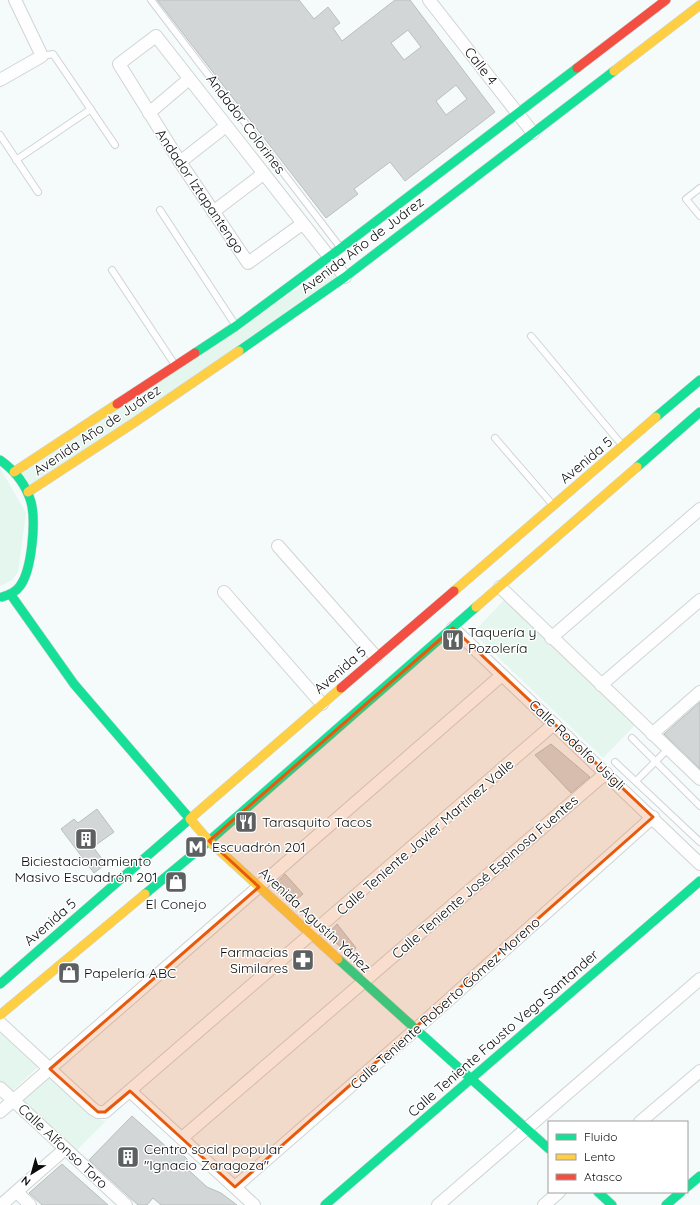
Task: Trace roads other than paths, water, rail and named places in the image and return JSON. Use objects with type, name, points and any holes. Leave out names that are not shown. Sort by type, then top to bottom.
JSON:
[{"type":"main road","name":"Avenida Año de Juárez","points":[[14,472],[236,326],[341,248],[666,0]]},
{"type":"main road","name":"Avenida Año de Juárez","points":[[28,492],[135,422],[345,277],[700,5]]},
{"type":"main road","name":"Avenida 5","points":[[0,984],[376,657],[700,380]]},
{"type":"main road","points":[[0,1015],[209,842],[700,412]]},
{"type":"main road","points":[[0,460],[14,472],[28,492],[34,513],[27,573],[24,582],[11,595],[0,597]]},
{"type":"main road","name":"Avenida Agustín Yáñez","points":[[11,595],[74,684],[188,820],[209,842],[470,1080],[548,1148]]},
{"type":"main road","name":"Calle Teniente Fausto Vega Santander","points":[[325,1205],[700,881]]},
{"type":"main road","points":[[688,1186],[700,1176]]},
{"type":"main road","points":[[599,1193],[612,1205]]},
{"type":"main road","points":[[666,1205],[680,1193]]},
{"type":"street","points":[[0,80],[42,56],[15,0]]},
{"type":"street","name":"Calle 4","points":[[429,0],[533,133]]},
{"type":"street","name":"Andador Iztapantengo","points":[[156,36],[119,64],[180,162],[248,263],[302,224]]},
{"type":"street","name":"Andador Colorines","points":[[156,36],[302,224]]},
{"type":"street","points":[[149,114],[189,79]]},
{"type":"street","points":[[180,162],[226,126]]},
{"type":"street","points":[[213,212],[263,174]]},
{"type":"street","points":[[302,224],[345,277]]},
{"type":"street","points":[[552,638],[700,509]]},
{"type":"street","points":[[278,546],[376,657]]},
{"type":"street","points":[[500,587],[700,779]]},
{"type":"street","points":[[224,592],[322,704]]},
{"type":"street","points":[[601,685],[700,600]]},
{"type":"street","name":"Calle Rodolfo Usigli","points":[[453,628],[653,817],[700,864]]},
{"type":"street","points":[[0,1112],[502,675]]},
{"type":"street","points":[[652,734],[700,692]]},
{"type":"street","name":"Calle Teniente Javier Martínez Valle","points":[[50,1069],[93,1109],[98,1112],[105,1112],[311,936],[554,724]]},
{"type":"street","name":"Calle Teniente José Espinosa Fuentes","points":[[182,1138],[606,773]]},
{"type":"street","name":"Calle Teniente Roberto Gómez Moreno","points":[[235,1187],[415,1030],[653,817]]},
{"type":"street","points":[[438,1205],[700,979]]},
{"type":"street","points":[[0,1024],[50,1069]]},
{"type":"street","points":[[641,1121],[700,1071]]},
{"type":"street","name":"Calle Alfonso Toro","points":[[0,1088],[126,1205]]},
{"type":"street","points":[[130,1091],[254,1205]]},
{"type":"street","points":[[1,1205],[65,1149]]},
{"type":"street","points":[[17,1192],[30,1205]]},
{"type":"street","points":[[544,1205],[558,1193]]},
{"type":"lane","name":"Andador Colorines","points":[[151,0],[341,248]]},
{"type":"lane","points":[[42,56],[53,54],[115,145]]},
{"type":"lane","points":[[16,160],[91,109]]},
{"type":"lane","points":[[0,136],[38,192]]},
{"type":"lane","points":[[700,188],[686,199],[700,216]]},
{"type":"lane","points":[[160,210],[236,326]]},
{"type":"lane","points":[[112,270],[176,366]]},
{"type":"lane","points":[[531,336],[623,446]]},
{"type":"lane","points":[[495,438],[553,505]]},
{"type":"lane","points":[[632,738],[700,806]]},
{"type":"lane","points":[[636,781],[668,749]]},
{"type":"lane","points":[[615,762],[700,842]]},
{"type":"place","name":"Taquería y Pozolería","points":[[453,640]]},
{"type":"place","name":"Tarasquito Tacos","points":[[246,822]]},
{"type":"place","name":"Biciestacionamiento Masivo Escuadrón 201","points":[[86,839]]},
{"type":"place","name":"Escuadrón 201","points":[[196,847]]},
{"type":"place","name":"El Conejo","points":[[176,882]]},
{"type":"place","name":"Farmacias Similares","points":[[303,960]]},
{"type":"place","name":"Papelería ABC","points":[[69,973]]},
{"type":"place","name":"Centro social popular \"Ignacio Zaragoza\"","points":[[128,1157]]}]
